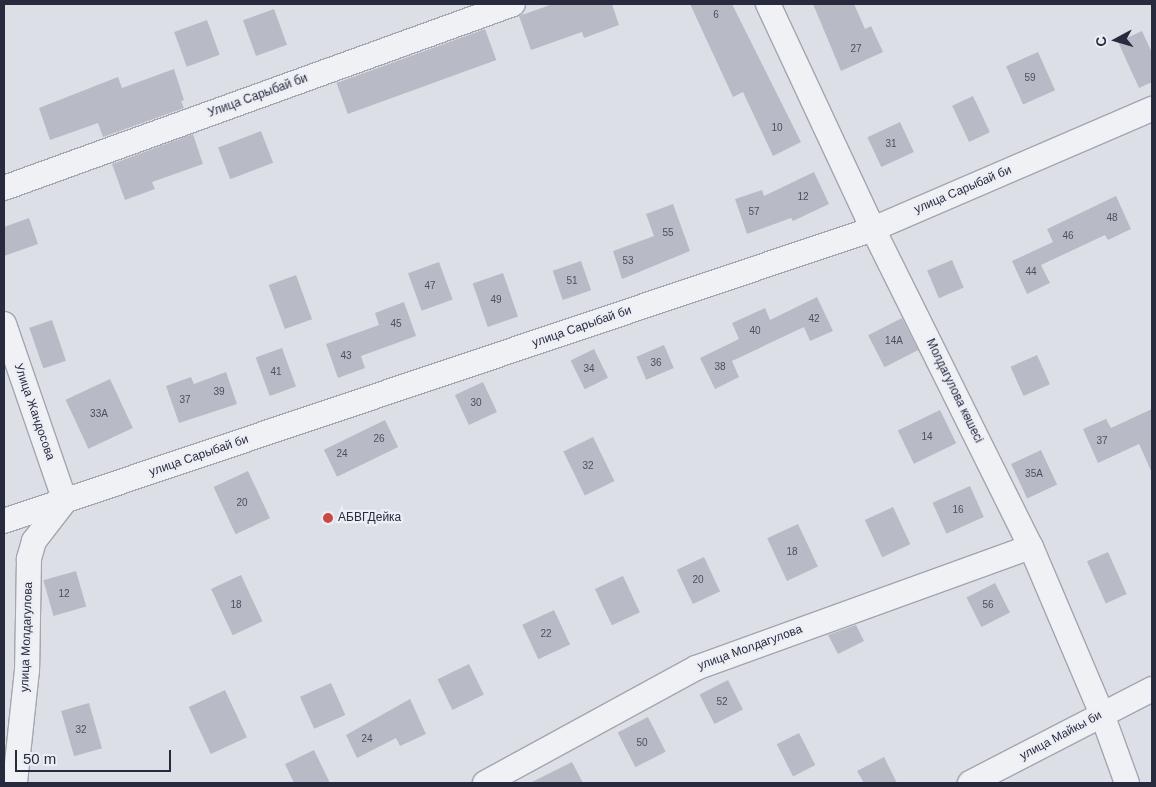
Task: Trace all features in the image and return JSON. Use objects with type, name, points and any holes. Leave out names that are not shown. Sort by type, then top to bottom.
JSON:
[{"type":"street","name":"Улица Сарыбай би","points":[[4,188],[513,4]]},
{"type":"street","name":"Молдагулова көшесі","points":[[768,4],[873,229],[1031,547],[1102,714],[1127,783]]},
{"type":"street","name":"улица Сарыбай би","points":[[4,520],[873,229],[1152,109]]},
{"type":"street","name":"Улица Жандосова","points":[[4,324],[64,501]]},
{"type":"street","name":"улица Молдагулова","points":[[15,783],[27,670],[30,559],[34,541],[64,501]]},
{"type":"street","name":"улица Молдагулова","points":[[485,783],[696,668],[1031,547]]},
{"type":"street","name":"улица Майкы би","points":[[970,783],[1152,689]]},
{"type":"building","points":[[553,4],[612,4],[619,25],[584,38],[582,32],[531,50],[519,16]]},
{"type":"building","points":[[690,4],[732,4],[801,142],[773,156],[743,92],[733,97]]},
{"type":"building","points":[[813,4],[854,4],[865,29],[871,26],[883,52],[841,71]]},
{"type":"building","points":[[274,9],[287,45],[256,56],[243,20]]},
{"type":"building","points":[[207,20],[220,55],[187,67],[174,32]]},
{"type":"building","points":[[485,29],[496,60],[348,114],[337,83]]},
{"type":"building","points":[[1142,31],[1152,53],[1152,82],[1139,88],[1118,42]]},
{"type":"building","points":[[1038,52],[1055,90],[1023,105],[1006,66]]},
{"type":"building","points":[[174,69],[184,100],[181,101],[184,108],[103,137],[98,123],[50,140],[39,108],[118,77],[122,88]]},
{"type":"building","points":[[973,96],[990,132],[969,142],[952,106]]},
{"type":"building","points":[[900,122],[914,152],[881,167],[867,137]]},
{"type":"building","points":[[261,131],[273,163],[230,179],[218,147]]},
{"type":"building","points":[[193,134],[203,164],[152,182],[155,189],[125,200],[112,164]]},
{"type":"building","points":[[814,172],[829,204],[793,221],[791,218],[747,234],[735,199],[762,190],[764,196]]},
{"type":"building","points":[[1116,196],[1131,229],[1108,240],[1105,235],[1041,265],[1050,283],[1027,294],[1012,261],[1053,242],[1047,229]]},
{"type":"building","points":[[673,204],[690,251],[622,279],[613,251],[654,236],[646,214]]},
{"type":"building","points":[[29,218],[38,244],[4,256],[4,227]]},
{"type":"building","points":[[952,260],[964,288],[939,298],[927,271]]},
{"type":"building","points":[[581,261],[591,290],[563,300],[553,271]]},
{"type":"building","points":[[439,262],[453,300],[422,311],[408,273]]},
{"type":"building","points":[[503,273],[518,316],[488,327],[473,283]]},
{"type":"building","points":[[296,275],[312,319],[285,329],[269,285]]},
{"type":"building","points":[[817,297],[833,331],[810,341],[804,327],[732,361],[739,377],[715,389],[700,358],[739,339],[732,323],[765,308],[770,320]]},
{"type":"building","points":[[404,302],[416,336],[361,356],[365,368],[338,378],[326,344],[379,325],[375,313]]},
{"type":"building","points":[[902,318],[918,350],[884,367],[868,335]]},
{"type":"building","points":[[52,320],[66,361],[43,368],[29,328]]},
{"type":"building","points":[[664,345],[674,368],[646,380],[636,357]]},
{"type":"building","points":[[282,348],[296,387],[270,396],[256,358]]},
{"type":"building","points":[[594,349],[608,378],[585,389],[571,360]]},
{"type":"building","points":[[1037,355],[1050,384],[1024,396],[1011,367]]},
{"type":"building","points":[[226,372],[237,404],[179,423],[166,386],[191,377],[194,384]]},
{"type":"building","points":[[110,379],[133,428],[88,449],[66,400]]},
{"type":"building","points":[[483,382],[497,412],[469,425],[455,395]]},
{"type":"building","points":[[1152,409],[1152,473],[1139,444],[1098,463],[1083,429],[1106,419],[1111,428]]},
{"type":"building","points":[[940,410],[956,443],[914,464],[898,431]]},
{"type":"building","points":[[385,420],[398,447],[337,477],[324,450]]},
{"type":"building","points":[[593,437],[614,481],[585,496],[563,451]]},
{"type":"building","points":[[1041,450],[1057,484],[1027,498],[1011,464]]},
{"type":"building","points":[[248,471],[270,518],[236,534],[214,487]]},
{"type":"building","points":[[970,486],[984,517],[946,534],[933,503]]},
{"type":"building","points":[[893,507],[910,544],[882,557],[865,520]]},
{"type":"building","points":[[798,524],[818,567],[787,581],[767,538]]},
{"type":"building","points":[[1108,552],[1127,594],[1106,603],[1087,561]]},
{"type":"building","points":[[704,557],[720,591],[693,604],[677,570]]},
{"type":"building","points":[[76,571],[86,607],[54,616],[43,580]]},
{"type":"building","points":[[241,575],[263,621],[233,635],[211,589]]},
{"type":"building","points":[[623,576],[640,612],[612,625],[595,589]]},
{"type":"building","points":[[995,583],[1010,612],[981,627],[966,598]]},
{"type":"building","points":[[554,610],[570,644],[538,659],[522,625]]},
{"type":"building","points":[[856,625],[864,641],[838,654],[828,635]]},
{"type":"building","points":[[469,664],[484,695],[452,710],[438,679]]},
{"type":"building","points":[[728,680],[743,709],[714,724],[699,695]]},
{"type":"building","points":[[331,683],[345,715],[314,729],[300,697]]},
{"type":"building","points":[[225,690],[247,737],[211,754],[189,707]]},
{"type":"building","points":[[410,699],[426,734],[400,746],[396,738],[357,758],[346,735]]},
{"type":"building","points":[[89,703],[102,748],[74,756],[61,711]]},
{"type":"building","points":[[648,717],[666,752],[635,767],[618,732]]},
{"type":"building","points":[[799,733],[815,765],[793,776],[777,744]]},
{"type":"building","points":[[314,750],[330,783],[294,783],[285,764]]},
{"type":"building","points":[[884,757],[897,783],[864,783],[857,771]]},
{"type":"building","points":[[572,762],[583,783],[530,783]]},
{"type":"place","name":"АБВГДейка","points":[[328,518]]}]
